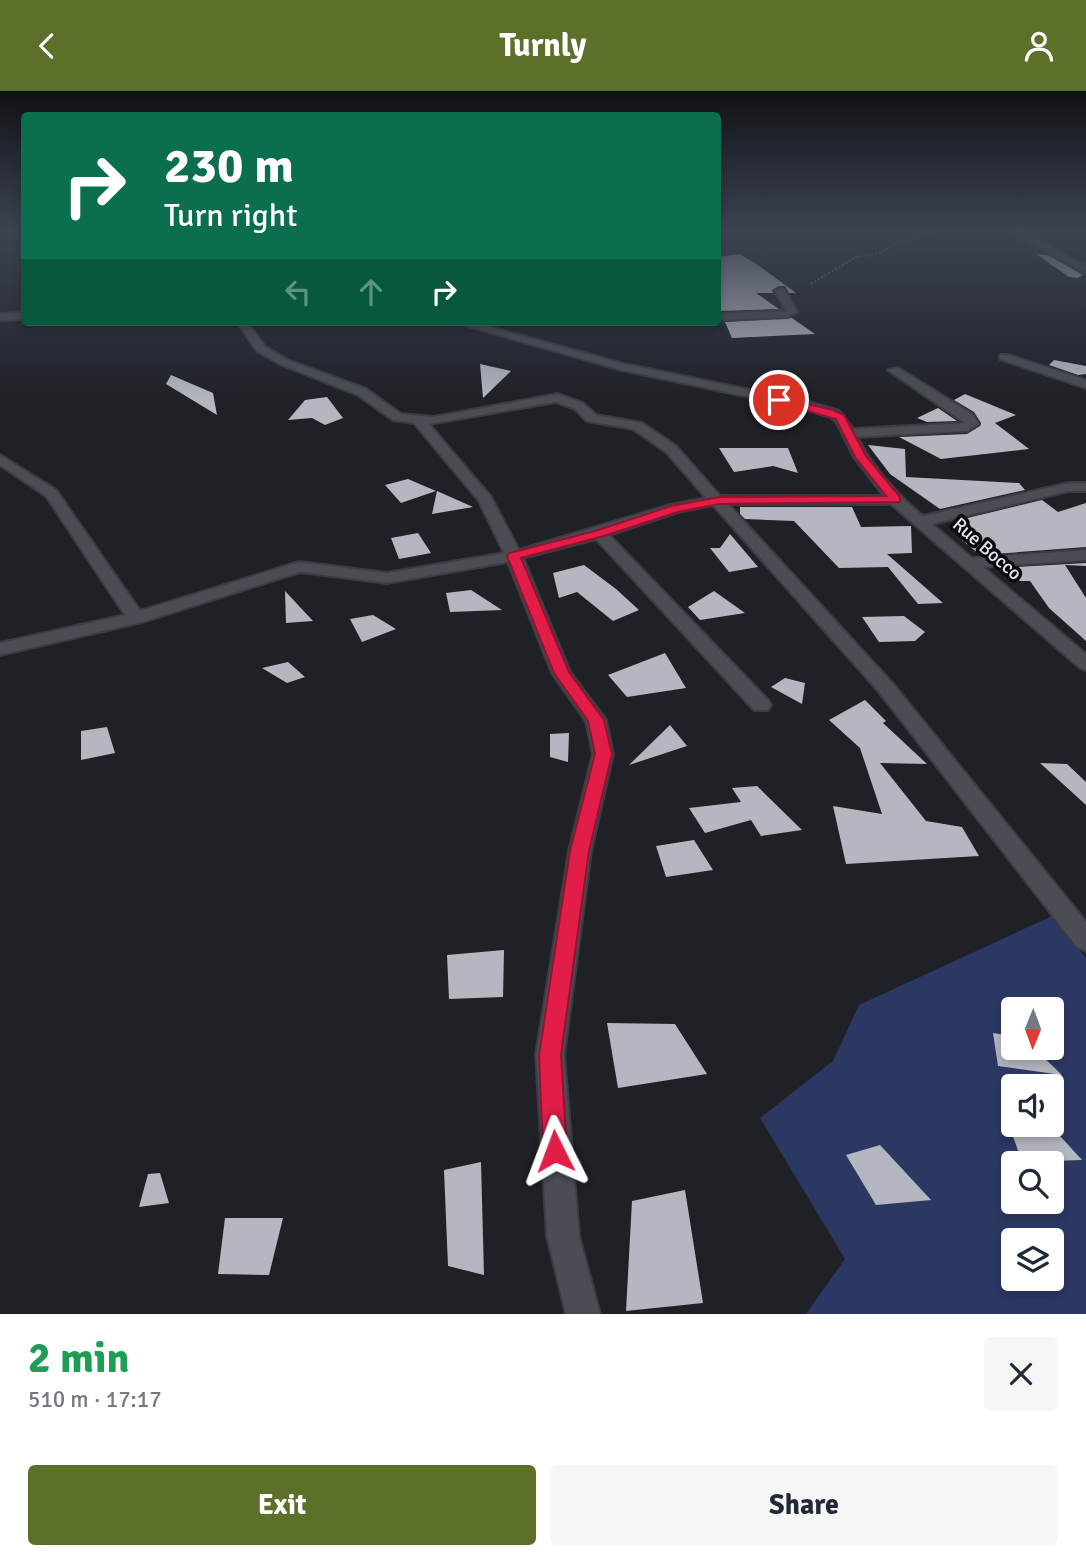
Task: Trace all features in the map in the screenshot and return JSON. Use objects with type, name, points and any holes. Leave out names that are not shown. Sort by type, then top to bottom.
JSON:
[{"type":"street","points":[[721,317],[788,314],[792,312],[792,308],[780,291]]},
{"type":"street","points":[[0,317],[21,316]]},
{"type":"street","points":[[245,326],[261,349],[286,363],[362,392],[398,417],[434,421],[557,398],[579,406],[592,418],[637,426],[671,449],[887,689],[1086,940]]},
{"type":"street","points":[[473,326],[622,367],[817,408],[840,417],[861,457],[895,500],[923,521]]},
{"type":"street","points":[[1004,357],[1086,384]]},
{"type":"street","points":[[849,433],[973,425],[967,417],[894,370]]},
{"type":"street","points":[[418,419],[486,500],[514,556],[561,673],[596,720],[603,754],[580,851],[550,1055],[563,1236],[583,1314]]},
{"type":"street","points":[[0,459],[51,493],[136,618]]},
{"type":"street","name":"Rue Bocco","points":[[923,521],[1069,487],[1086,487]]},
{"type":"street","points":[[0,649],[136,618],[299,567],[316,567],[366,579],[387,578],[514,556],[599,533],[675,508],[719,500],[895,500]]},
{"type":"street","name":"Rue Bocco","points":[[923,521],[1086,664]]},
{"type":"street","points":[[599,533],[761,705]]},
{"type":"street","points":[[971,563],[1086,555]]},
{"type":"shaded area","points":[[1052,916],[1086,958],[1086,1314],[806,1314],[845,1259],[760,1118],[833,1061],[859,1005]]},
{"type":"building","points":[[721,286],[779,286],[772,290],[773,293],[756,293],[779,309],[721,311]]},
{"type":"building","points":[[792,318],[815,334],[732,338],[725,322]]},
{"type":"building","points":[[1054,360],[1086,366],[1086,374],[1078,375],[1049,365]]},
{"type":"building","points":[[480,364],[511,371],[483,398]]},
{"type":"building","points":[[171,375],[213,393],[217,415],[166,384]]},
{"type":"building","points":[[965,394],[1016,415],[995,423],[1029,449],[941,459],[899,437],[967,434],[980,426],[981,423],[974,412],[954,400]]},
{"type":"building","points":[[327,397],[343,418],[325,425],[312,418],[288,420],[305,400]]},
{"type":"building","points":[[938,408],[957,421],[927,422],[917,418]]},
{"type":"building","points":[[868,445],[905,449],[906,477],[1019,483],[1025,490],[940,509],[890,474]]},
{"type":"building","points":[[719,448],[788,448],[798,473],[773,466],[734,472]]},
{"type":"building","points":[[408,479],[436,491],[401,503],[385,485]]},
{"type":"building","points":[[437,491],[473,507],[432,514]]},
{"type":"building","points":[[1042,500],[1058,512],[1086,503],[1086,547],[980,555],[962,540],[966,539],[953,525],[960,524],[955,521]]},
{"type":"building","points":[[740,507],[852,507],[861,527],[911,526],[912,553],[887,554],[943,603],[918,604],[888,567],[839,568],[794,521],[745,519],[740,514]]},
{"type":"building","points":[[418,533],[431,553],[399,559],[391,538]]},
{"type":"building","points":[[730,534],[758,567],[729,572],[710,548],[720,548]]},
{"type":"building","points":[[1086,563],[1086,566],[1065,565],[1086,598],[1086,641],[1049,608],[1030,581],[1020,581],[1001,568]]},
{"type":"building","points":[[584,565],[639,610],[613,621],[577,592],[559,598],[553,573]]},
{"type":"building","points":[[471,590],[502,610],[450,612],[446,593]]},
{"type":"building","points":[[285,591],[313,621],[286,623]]},
{"type":"building","points":[[714,591],[745,613],[700,620],[688,607]]},
{"type":"building","points":[[373,615],[396,629],[362,642],[350,619]]},
{"type":"building","points":[[904,616],[925,632],[915,641],[879,642],[862,617]]},
{"type":"building","points":[[665,653],[686,688],[627,697],[608,675]]},
{"type":"building","points":[[288,662],[305,677],[287,683],[262,668]]},
{"type":"building","points":[[785,678],[805,683],[802,704],[771,687]]},
{"type":"building","points":[[865,700],[886,721],[883,723],[927,764],[880,763],[926,821],[962,827],[979,856],[846,864],[833,806],[882,814],[860,748],[829,720]]},
{"type":"building","points":[[670,725],[687,746],[629,765]]},
{"type":"building","points":[[107,727],[115,753],[81,760],[81,731]]},
{"type":"building","points":[[569,733],[568,762],[550,757],[550,734]]},
{"type":"building","points":[[1040,763],[1067,764],[1086,782],[1086,805]]},
{"type":"building","points":[[757,786],[802,830],[761,836],[751,820],[705,833],[689,808],[741,802],[732,788]]},
{"type":"building","points":[[694,840],[713,870],[666,877],[656,846]]},
{"type":"building","points":[[504,950],[503,997],[449,999],[447,955]]},
{"type":"building","points":[[607,1023],[675,1024],[707,1074],[618,1088]]},
{"type":"building","points":[[993,1033],[1001,1034],[1001,1061],[1047,1061],[1061,1074],[1055,1074],[998,1066]]},
{"type":"building","points":[[1013,1137],[1061,1137],[1082,1160],[1064,1161],[1064,1151],[1018,1151]]},
{"type":"building","points":[[880,1145],[931,1200],[876,1205],[846,1155]]},
{"type":"building","points":[[481,1162],[484,1275],[448,1266],[444,1170]]},
{"type":"building","points":[[160,1173],[169,1203],[139,1207],[148,1174]]},
{"type":"building","points":[[685,1190],[703,1303],[626,1311],[632,1201]]},
{"type":"building","points":[[225,1218],[283,1218],[269,1275],[218,1274]]},
{"type":"route","points":[[555,1151],[550,1055],[580,851],[603,754],[596,720],[561,673],[514,556],[599,533],[675,508],[719,500],[895,500],[861,457],[840,417],[805,405],[779,400]]}]
